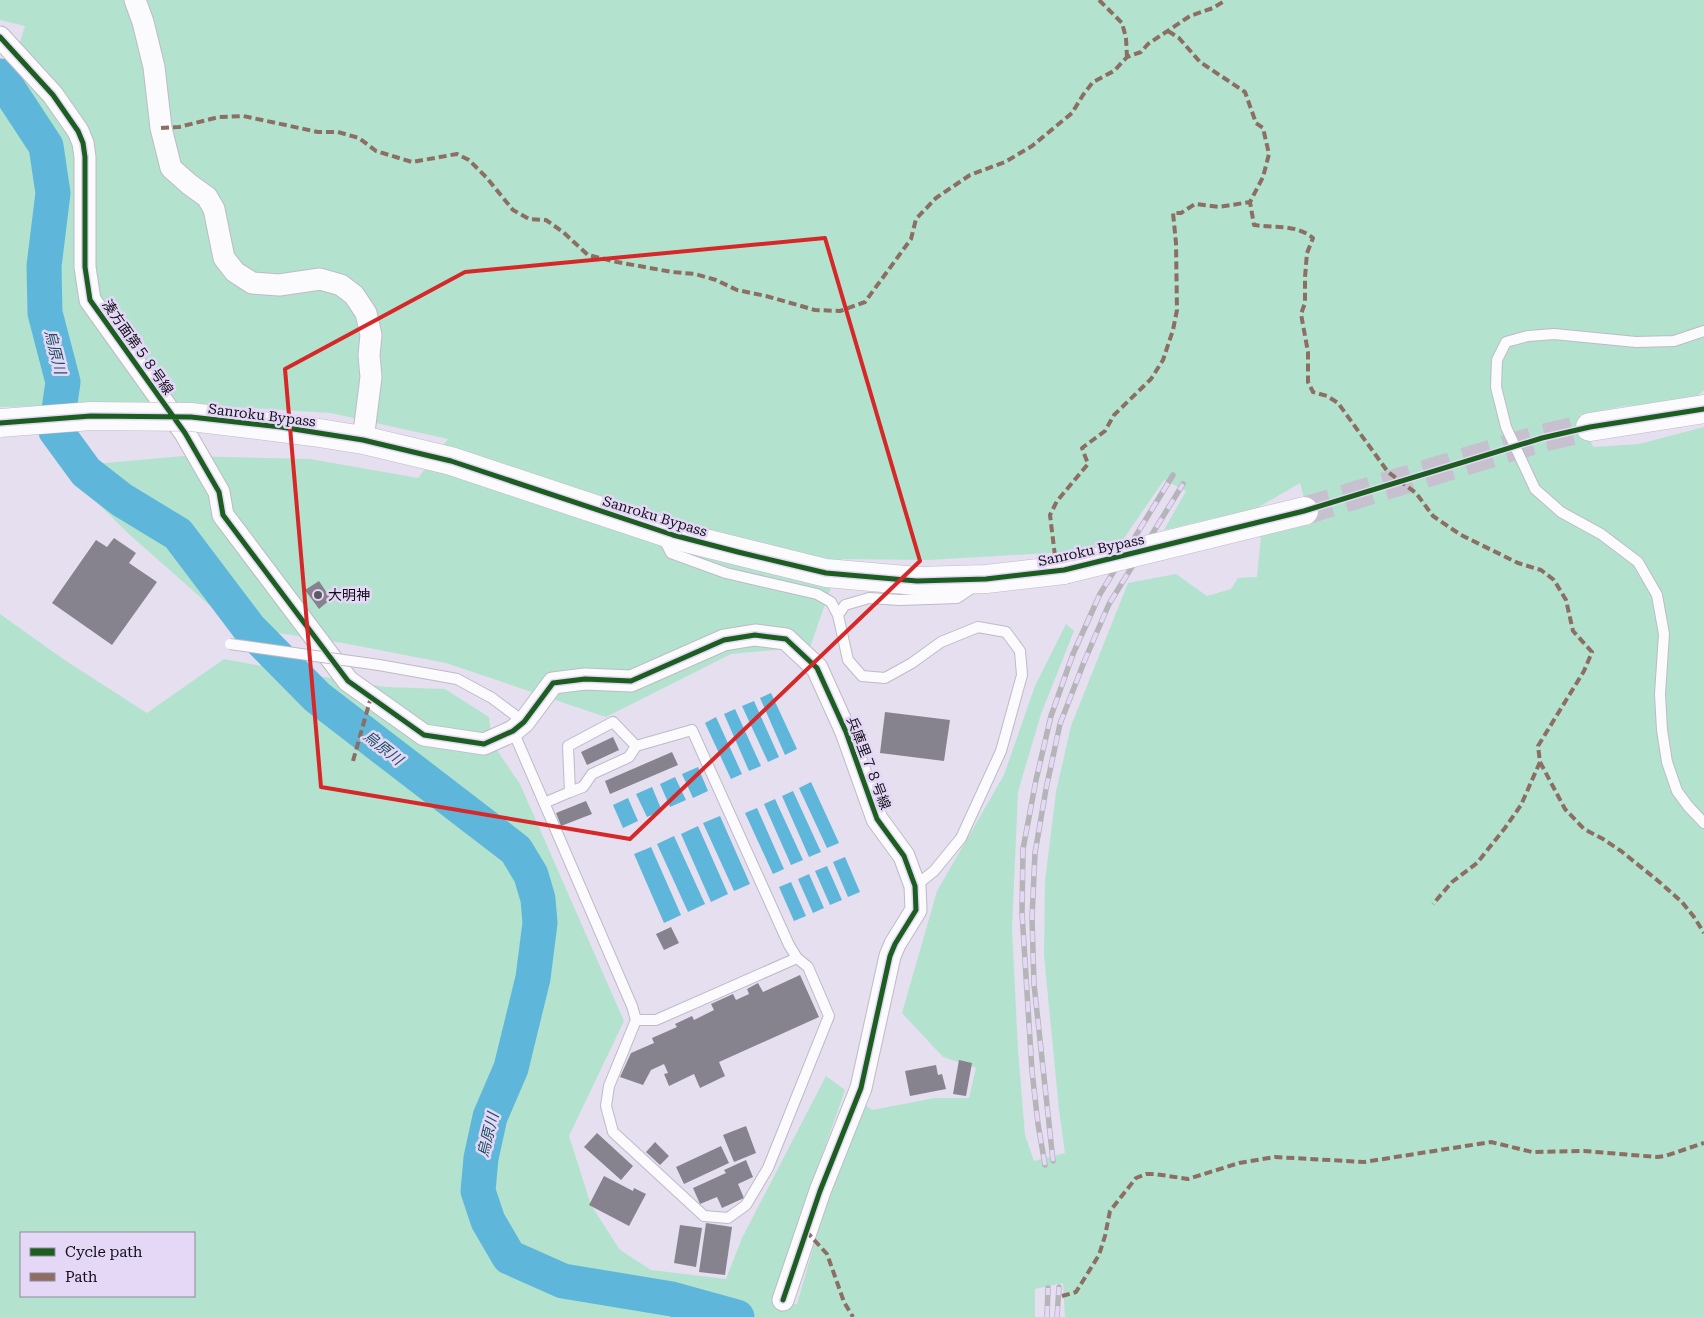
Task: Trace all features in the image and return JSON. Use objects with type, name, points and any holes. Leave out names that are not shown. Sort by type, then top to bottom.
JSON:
[{"type":"street","points":[[135,0],[143,22],[154,67],[161,128],[171,168],[207,197],[214,209],[224,258],[235,272],[252,283],[279,284],[320,279],[341,285],[354,295],[366,313],[371,335],[368,355],[370,377],[363,440]]},
{"type":"street","name":"湊方面第５８号線","points":[[0,37],[53,95],[78,131],[83,143],[85,158],[85,267],[90,300],[185,433],[219,492],[223,515],[348,681],[371,697]]},
{"type":"street","points":[[1590,427],[1701,407]]},
{"type":"street","name":"Sanroku Bypass","points":[[0,423],[91,416],[191,418],[313,432],[363,440],[451,461],[660,531],[738,552],[826,573],[917,581],[986,580],[1064,570],[1304,511]]},
{"type":"street","name":"兵庫里７８号線","points":[[371,697],[424,735],[484,744],[519,726],[553,683],[585,679],[631,681],[724,640],[755,635],[786,639],[817,668],[846,732],[877,819],[904,856],[915,886]]},
{"type":"street","points":[[783,1300],[820,1190],[861,1088],[890,956],[895,944],[916,910],[915,886]]},
{"type":"lane","points":[[1704,331],[1674,341],[1636,342],[1554,334],[1506,342],[1497,360],[1496,387],[1506,427],[1535,489],[1561,512],[1600,534],[1638,562],[1657,595],[1664,634],[1660,694],[1662,730],[1667,762],[1678,791],[1688,806],[1704,823]]},
{"type":"lane","points":[[660,531],[671,553],[726,572],[817,594],[831,602],[838,615],[848,660],[862,676],[885,678],[912,664],[941,642],[978,627],[1006,632],[1020,651],[1022,675],[1001,751],[961,838],[934,871],[915,886]]},
{"type":"lane","points":[[838,615],[845,605],[868,598],[900,600],[957,598],[986,580]]},
{"type":"lane","points":[[230,644],[379,665],[457,679],[492,698],[519,726],[544,803],[632,1006],[636,1020],[609,1086],[606,1106],[613,1132],[704,1216],[728,1218],[746,1205],[768,1168],[829,1016],[808,968],[797,958],[789,945],[692,730],[636,746],[629,757],[592,774],[583,787],[544,803]]},
{"type":"lane","points":[[570,792],[568,746],[613,722],[636,746]]},
{"type":"lane","points":[[636,1020],[656,1020],[797,958]]},
{"type":"highlighted area","points":[[825,238],[920,561],[630,839],[321,787],[285,369],[465,272]]},
{"type":"green space","points":[[0,0],[1704,0],[1704,390],[1691,402],[1624,406],[1580,415],[1593,447],[1639,444],[1704,427],[1704,1317],[1065,1317],[1063,1283],[1035,1289],[1035,1317],[0,1317],[0,614],[66,661],[147,713],[224,659],[386,687],[445,689],[489,717],[492,743],[520,784],[624,1021],[569,1136],[591,1205],[620,1250],[651,1270],[726,1279],[742,1238],[826,1076],[845,1090],[786,1258],[775,1305],[797,1304],[816,1238],[861,1102],[872,1110],[935,1098],[969,1098],[976,1068],[943,1057],[902,1013],[937,891],[1004,775],[1035,686],[1066,624],[1074,631],[1041,714],[1018,792],[1012,929],[1018,1050],[1025,1135],[1034,1161],[1065,1153],[1044,955],[1045,881],[1056,792],[1071,726],[1128,583],[1176,574],[1207,596],[1231,589],[1238,578],[1257,577],[1261,536],[1311,524],[1300,483],[1257,508],[1164,530],[1186,491],[1164,480],[1120,544],[1066,552],[928,560],[841,559],[810,647],[731,654],[606,717],[446,663],[343,643],[233,626],[130,535],[61,467],[184,456],[310,459],[418,478],[448,439],[331,413],[216,406],[94,405],[0,407],[0,106],[25,26],[0,20]]},
{"type":"water","points":[[771,693],[797,749],[785,755],[760,698]]},
{"type":"water","points":[[754,701],[779,757],[768,762],[742,706]]},
{"type":"water","points":[[735,709],[761,766],[749,771],[724,714]]},
{"type":"water","points":[[716,717],[742,774],[731,779],[705,723]]},
{"type":"water","points":[[698,767],[708,791],[693,798],[682,774]]},
{"type":"water","points":[[675,777],[686,800],[670,807],[660,784]]},
{"type":"water","points":[[811,782],[839,843],[827,848],[799,788]]},
{"type":"water","points":[[652,787],[662,811],[647,817],[636,794]]},
{"type":"water","points":[[793,791],[821,852],[809,857],[782,796]]},
{"type":"water","points":[[628,798],[638,821],[623,828],[613,805]]},
{"type":"water","points":[[775,799],[803,860],[791,865],[764,804]]},
{"type":"water","points":[[757,808],[784,869],[773,874],[745,813]]},
{"type":"water","points":[[720,816],[750,884],[734,891],[703,823]]},
{"type":"water","points":[[698,826],[728,894],[711,902],[681,834]]},
{"type":"water","points":[[674,836],[705,904],[688,912],[657,844]]},
{"type":"water","points":[[651,847],[681,915],[664,923],[634,854]]},
{"type":"water","points":[[845,857],[860,892],[848,897],[833,862]]},
{"type":"water","points":[[827,866],[842,900],[830,905],[815,871]]},
{"type":"water","points":[[809,874],[824,908],[813,913],[798,879]]},
{"type":"water","points":[[791,882],[806,916],[794,921],[779,887]]},
{"type":"building","points":[[114,538],[136,553],[129,563],[157,582],[112,645],[52,603],[96,540],[107,547]]},
{"type":"building","name":"大明神","points":[[319,581],[331,599],[319,609],[305,590]]},
{"type":"building","points":[[885,712],[950,720],[944,761],[880,753]]},
{"type":"building","points":[[613,737],[619,750],[587,765],[581,752]]},
{"type":"building","points":[[672,752],[678,765],[610,794],[605,781]]},
{"type":"building","points":[[586,801],[592,814],[561,826],[556,813]]},
{"type":"building","points":[[671,927],[679,943],[664,950],[656,934]]},
{"type":"building","points":[[800,975],[819,1017],[719,1062],[725,1076],[700,1088],[694,1074],[669,1086],[664,1074],[668,1073],[664,1064],[651,1070],[643,1085],[620,1077],[631,1053],[654,1043],[652,1038],[677,1027],[675,1024],[692,1016],[694,1020],[714,1010],[711,1004],[733,994],[736,1000],[749,994],[747,989],[758,983],[763,992]]},
{"type":"building","points":[[959,1060],[972,1063],[966,1096],[953,1094]]},
{"type":"building","points":[[936,1065],[938,1075],[942,1074],[946,1089],[910,1096],[905,1071]]},
{"type":"building","points":[[746,1126],[756,1153],[734,1162],[723,1135]]},
{"type":"building","points":[[597,1133],[633,1166],[621,1180],[584,1147]]},
{"type":"building","points":[[655,1142],[669,1156],[660,1165],[646,1152]]},
{"type":"building","points":[[721,1146],[729,1163],[684,1184],[676,1167]]},
{"type":"building","points":[[746,1160],[753,1177],[738,1184],[744,1198],[722,1208],[717,1197],[700,1204],[693,1188],[726,1173],[724,1170]]},
{"type":"building","points":[[604,1176],[633,1191],[634,1188],[646,1194],[629,1226],[589,1205]]},
{"type":"building","points":[[706,1223],[732,1227],[725,1275],[699,1272]]},
{"type":"building","points":[[680,1225],[702,1228],[696,1267],[674,1263]]},
{"type":"waterway","name":"烏原川","points":[[0,76],[46,146],[53,193],[44,266],[45,313],[63,382],[56,431],[86,472],[122,500],[178,534],[249,628],[317,697],[516,850],[531,875],[538,899],[540,923],[533,978],[511,1068],[490,1117],[481,1158],[478,1191],[488,1221],[509,1257],[563,1281],[672,1299],[737,1317]]},
{"type":"tunnel","points":[[1304,511],[1542,438],[1590,427]]},
{"type":"railway","points":[[1045,1165],[1032,1071],[1022,913],[1023,849],[1051,716],[1073,654],[1100,594],[1173,475]]},
{"type":"railway","points":[[1053,1161],[1034,984],[1032,918],[1035,853],[1046,789],[1060,724],[1109,604],[1183,484]]},
{"type":"railway","points":[[1057,1317],[1059,1287]]},
{"type":"railway","points":[[1047,1317],[1048,1288]]},
{"type":"marked path","points":[[1099,0],[1122,23],[1126,38],[1127,57]]},
{"type":"marked path","points":[[161,128],[179,127],[219,117],[243,116],[318,132],[338,132],[359,138],[376,151],[412,162],[457,154],[469,160],[486,177],[513,210],[529,219],[546,220],[563,232],[588,255],[672,272],[695,274],[716,280],[737,290],[815,310],[840,311],[865,302],[911,239],[916,219],[936,198],[970,175],[1005,162],[1032,146],[1072,113],[1093,82],[1114,71],[1127,57],[1141,52],[1148,44],[1190,16],[1213,8],[1226,0]]},
{"type":"marked path","points":[[1168,31],[1179,38],[1200,62],[1245,92],[1256,123],[1263,128],[1269,154],[1263,177],[1250,202],[1254,225],[1300,230],[1313,238],[1307,253],[1305,303],[1301,314],[1308,352],[1308,382],[1313,392],[1327,396],[1338,403],[1388,472],[1416,493],[1433,516],[1461,535],[1518,563],[1541,570],[1554,580],[1566,600],[1573,631],[1592,652],[1584,671],[1538,746],[1540,762],[1521,805],[1477,863],[1452,882],[1433,904]]},
{"type":"marked path","points":[[1055,556],[1050,515],[1057,501],[1088,464],[1082,448],[1105,431],[1114,415],[1151,379],[1163,360],[1173,330],[1177,310],[1176,243],[1173,213],[1181,213],[1195,204],[1219,207],[1250,202]]},
{"type":"marked path","points":[[353,761],[371,697]]},
{"type":"marked path","points":[[1540,762],[1565,809],[1584,829],[1621,851],[1657,880],[1682,902],[1704,933]]},
{"type":"marked path","points":[[1062,1296],[1076,1292],[1099,1255],[1110,1211],[1136,1178],[1146,1174],[1188,1179],[1239,1163],[1275,1157],[1364,1162],[1491,1142],[1532,1152],[1584,1151],[1657,1157],[1704,1143]]},
{"type":"marked path","points":[[806,1231],[827,1254],[844,1302],[853,1317]]},
{"type":"cycle path","points":[[0,37],[53,95],[78,131],[83,143],[85,157],[85,267],[90,300],[185,433],[219,492],[223,515],[348,681],[424,735],[484,744],[513,731],[524,722],[553,683],[585,679],[631,681],[724,640],[755,635],[786,639],[817,668],[846,732],[877,819],[904,856],[915,886],[916,910],[895,944],[890,956],[861,1088],[820,1191],[783,1300]]},
{"type":"cycle path","points":[[0,423],[91,416],[191,417],[281,427],[363,440],[451,461],[673,535],[738,552],[826,573],[917,581],[986,579],[1064,570],[1304,511],[1542,438],[1590,427],[1704,409]]},
{"type":"place","name":"大明神","points":[[318,595]]}]
